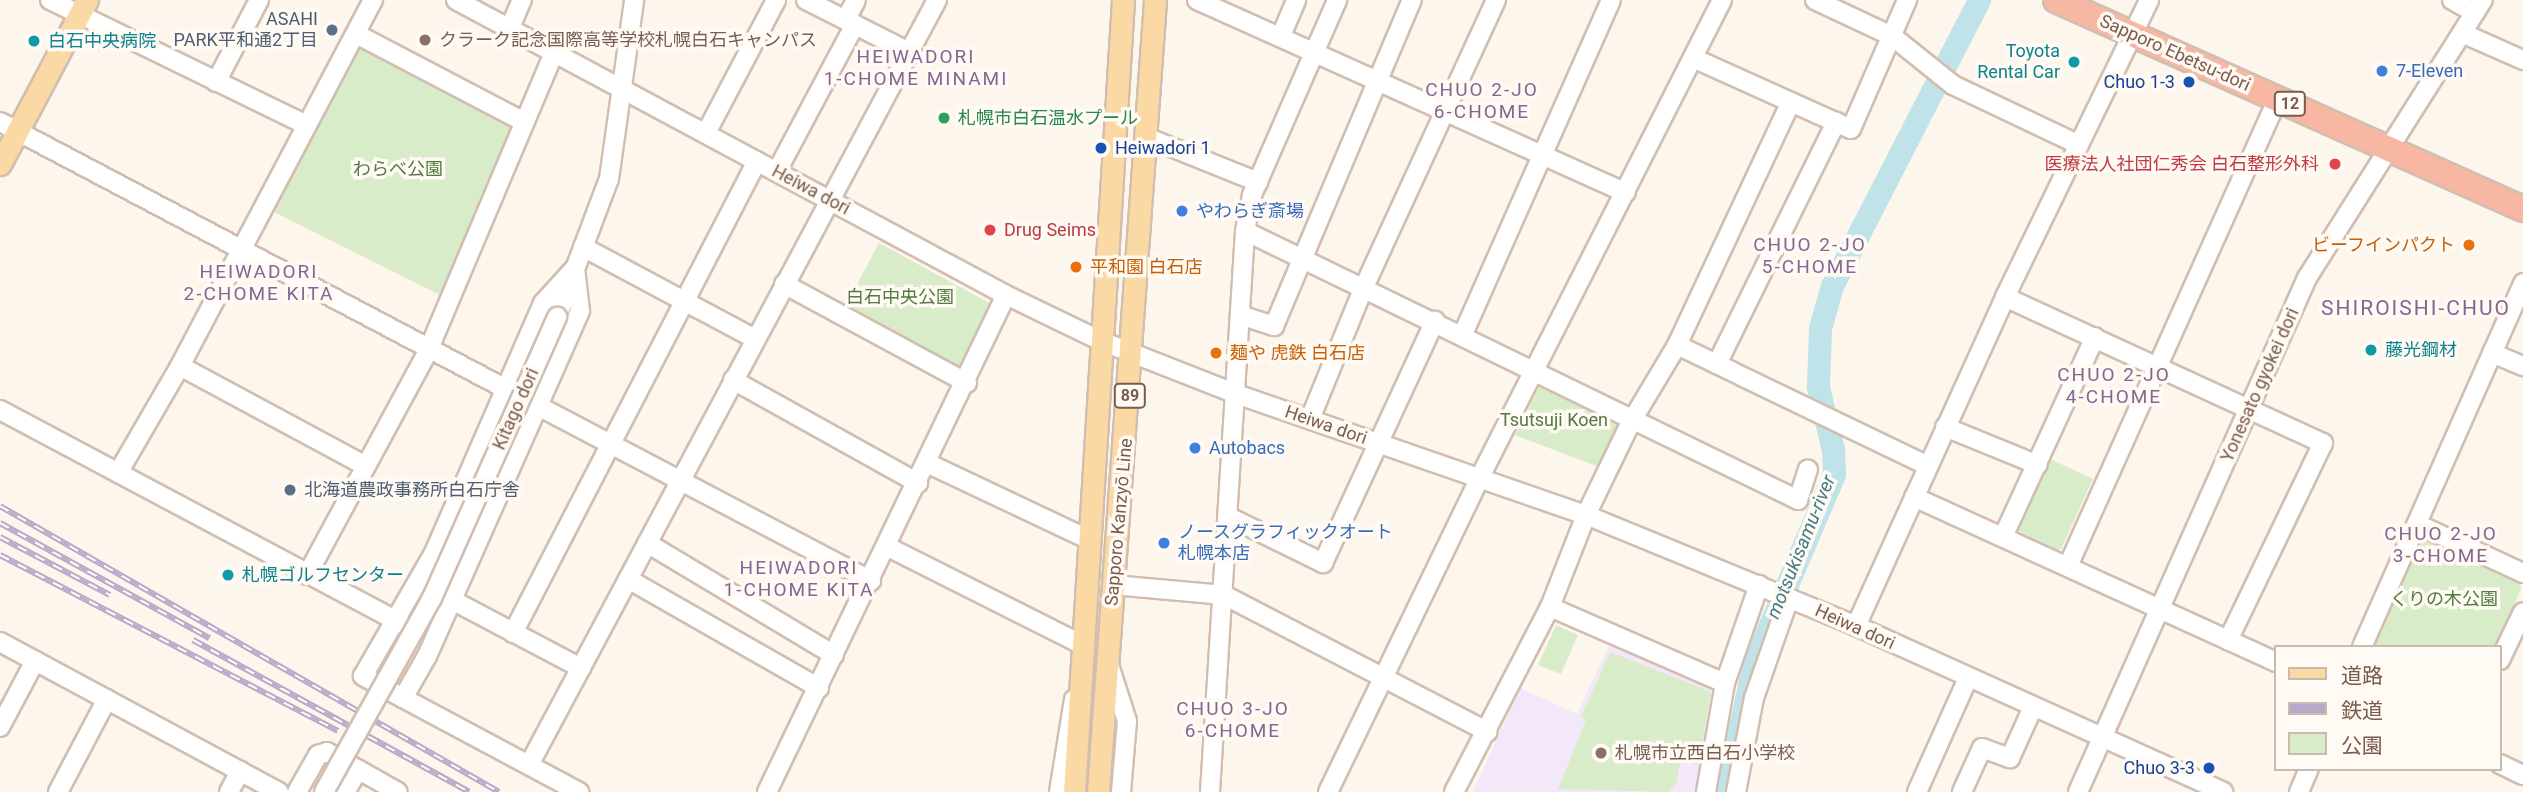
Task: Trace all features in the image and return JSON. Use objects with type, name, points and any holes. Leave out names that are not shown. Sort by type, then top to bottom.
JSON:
[{"type":"highway","name":"Sapporo Ebetsu-dori","points":[[2056,0],[2277,98],[2386,150],[2522,207]]},
{"type":"main road","name":"Sapporo Kanzyō Line","points":[[1074,792],[1123,0]]},
{"type":"main road","name":"Sapporo Kanzyō Line","points":[[1098,792],[1133,354],[1155,0]]},
{"type":"main road","points":[[0,164],[8,127],[83,7]]},
{"type":"street","points":[[50,0],[83,7],[216,82],[306,125]]},
{"type":"street","points":[[216,82],[259,0]]},
{"type":"street","points":[[118,473],[180,366],[238,250],[373,0]]},
{"type":"street","name":"Heiwa dori","points":[[456,0],[1006,295],[1101,341],[1236,394],[1586,515],[1856,626],[2223,792]]},
{"type":"street","points":[[509,30],[522,0]]},
{"type":"street","name":"Kitago dori","points":[[324,792],[437,587],[556,317],[609,179],[634,0]]},
{"type":"street","points":[[706,133],[776,0]]},
{"type":"street","points":[[806,0],[909,51]]},
{"type":"street","points":[[777,171],[851,21],[856,0]]},
{"type":"street","points":[[529,765],[783,284],[937,0]]},
{"type":"street","points":[[1197,0],[1543,153],[1626,193]]},
{"type":"street","points":[[1281,36],[1296,0]]},
{"type":"street","points":[[1210,792],[1245,231],[1258,182],[1337,0]]},
{"type":"street","points":[[1240,315],[1274,326],[1412,0]]},
{"type":"street","points":[[1310,419],[1364,287],[1496,0]]},
{"type":"street","points":[[1463,334],[1611,0]]},
{"type":"street","points":[[1328,792],[1381,676],[1721,0]]},
{"type":"street","points":[[1815,0],[1892,36],[1953,85],[2077,144]]},
{"type":"street","points":[[1693,58],[1790,104],[1851,129],[1908,0]]},
{"type":"street","points":[[1856,626],[2005,297],[2130,34],[2149,0]]},
{"type":"street","points":[[2452,0],[2479,6]]},
{"type":"street","name":"Yonesato gyokei dori","points":[[2078,792],[2307,278],[2479,6]]},
{"type":"street","points":[[2462,33],[2523,60]]},
{"type":"street","points":[[356,34],[524,122]]},
{"type":"street","points":[[307,575],[428,351],[554,53]]},
{"type":"street","points":[[2063,564],[2068,566],[2277,98]]},
{"type":"street","points":[[1454,792],[1488,732],[1550,607],[1586,515],[1632,422],[1677,345],[1790,104]]},
{"type":"street","points":[[1717,364],[1836,122]]},
{"type":"street","points":[[8,127],[428,351],[506,389]]},
{"type":"street","points":[[1146,137],[1258,182]]},
{"type":"street","points":[[513,633],[687,302],[757,161]]},
{"type":"street","points":[[1245,231],[1537,369],[1632,422],[1798,500],[1808,470]]},
{"type":"street","points":[[583,247],[755,338]]},
{"type":"street","points":[[575,268],[543,303],[433,555],[363,676],[579,792]]},
{"type":"street","points":[[403,698],[452,600],[540,407],[580,311],[575,268]]},
{"type":"street","points":[[2363,645],[2523,283]]},
{"type":"street","points":[[783,284],[967,383]]},
{"type":"street","points":[[767,792],[967,383],[1006,295]]},
{"type":"street","points":[[2005,297],[2250,406],[2323,443],[2228,640]]},
{"type":"street","points":[[1229,517],[1323,563],[1381,444],[1435,321]]},
{"type":"street","points":[[2003,537],[2095,337]]},
{"type":"street","points":[[1677,345],[1928,466]]},
{"type":"street","points":[[2492,353],[2523,366]]},
{"type":"street","points":[[180,366],[366,466]]},
{"type":"street","points":[[733,380],[918,483]]},
{"type":"street","points":[[540,407],[871,581]]},
{"type":"street","points":[[0,410],[431,640]]},
{"type":"street","points":[[1945,427],[2038,465]]},
{"type":"street","points":[[927,463],[1088,538]]},
{"type":"street","points":[[1914,497],[2274,661]]},
{"type":"street","points":[[2417,524],[2523,573]]},
{"type":"street","points":[[647,543],[834,655]]},
{"type":"street","points":[[888,547],[1083,645]]},
{"type":"street","points":[[628,579],[819,688]]},
{"type":"street","points":[[1114,585],[1224,594],[1488,732]]},
{"type":"street","points":[[1706,792],[1725,683],[1762,587]]},
{"type":"street","points":[[1736,792],[1754,698],[1786,597]]},
{"type":"street","points":[[452,600],[581,668]]},
{"type":"street","points":[[1550,607],[1725,683]]},
{"type":"street","points":[[2502,656],[2523,612]]},
{"type":"street","points":[[0,642],[279,792]]},
{"type":"street","points":[[1107,658],[1127,721],[1121,792]]},
{"type":"street","points":[[0,727],[35,661]]},
{"type":"street","points":[[1059,792],[1068,720],[1082,669]]},
{"type":"street","points":[[1917,792],[1968,678]]},
{"type":"street","points":[[58,792],[107,699]]},
{"type":"street","points":[[1962,792],[1982,748],[2010,758],[2033,707]]},
{"type":"street","points":[[298,792],[322,752],[398,792]]},
{"type":"street","points":[[2502,765],[2523,775]]},
{"type":"street","points":[[345,792],[358,770]]},
{"type":"street","points":[[229,792],[240,771]]},
{"type":"street","points":[[2299,792],[2308,771]]},
{"type":"shaded area","name":"札幌市立西白石小学校","points":[[1611,641],[1723,690],[1705,792],[1473,792],[1520,688],[1577,714]]},
{"type":"green space","name":"わらべ公園","points":[[359,43],[513,124],[446,298],[272,211]]},
{"type":"green space","name":"白石中央公園","points":[[879,243],[991,304],[991,314],[965,371],[844,309]]},
{"type":"green space","name":"Tsutsuji Koen","points":[[1542,382],[1623,425],[1602,468],[1515,435]]},
{"type":"green space","points":[[2046,457],[2093,479],[2061,549],[2056,551],[2015,529]]},
{"type":"green space","name":"くりの木公園","points":[[2421,538],[2520,582],[2521,589],[2497,645],[2372,645],[2415,539]]},
{"type":"green space","points":[[1556,625],[1578,635],[1561,674],[1538,665]]},
{"type":"green space","points":[[1610,652],[1711,692],[1698,764],[1680,763],[1676,784],[1668,792],[1558,789],[1586,720],[1581,717]]},
{"type":"waterway","name":"motsukisamu-river","points":[[1726,792],[1754,662],[1834,474],[1833,450],[1818,387],[1820,328],[1832,286],[1979,0]]},
{"type":"railway","points":[[0,506],[499,792]]},
{"type":"railway","points":[[0,523],[209,638]]},
{"type":"railway","points":[[0,537],[110,595]]},
{"type":"railway","points":[[0,555],[338,731]]},
{"type":"railway","points":[[193,640],[469,792]]},
{"type":"place","name":"ASAHI PARK平和通2丁目","points":[[332,30]]},
{"type":"place","name":"クラーク記念国際高等学校札幌白石キャンパス","points":[[425,40]]},
{"type":"place","name":"白石中央病院","points":[[34,41]]},
{"type":"place","name":"Toyota Rental Car","points":[[2074,62]]},
{"type":"place","name":"7-Eleven","points":[[2382,71]]},
{"type":"place","name":"Chuo 1-3","points":[[2189,82]]},
{"type":"place","name":"札幌市白石温水プール","points":[[944,118]]},
{"type":"place","name":"Heiwadori 1","points":[[1101,148]]},
{"type":"place","name":"医療法人社団仁秀会 白石整形外科","points":[[2335,164]]},
{"type":"place","name":"やわらぎ斎場","points":[[1182,211]]},
{"type":"place","name":"Drug Seims","points":[[990,230]]},
{"type":"place","name":"ビーフインパクト","points":[[2469,245]]},
{"type":"place","name":"平和園 白石店","points":[[1076,267]]},
{"type":"place","name":"藤光鋼材","points":[[2371,350]]},
{"type":"place","name":"麺や 虎鉄 白石店","points":[[1216,353]]},
{"type":"place","name":"Autobacs","points":[[1195,448]]},
{"type":"place","name":"北海道農政事務所白石庁舎","points":[[290,490]]},
{"type":"place","name":"ノースグラフィックオート 札幌本店","points":[[1164,543]]},
{"type":"place","name":"札幌ゴルフセンター","points":[[228,575]]},
{"type":"place","name":"札幌市立西白石小学校","points":[[1601,753]]},
{"type":"place","name":"Chuo 3-3","points":[[2209,768]]},
{"type":"district","name":"HEIWADORI 1-CHOME MINAMI","points":[[916,68]]},
{"type":"district","name":"CHUO 2-JO 6-CHOME","points":[[1482,101]]},
{"type":"district","name":"CHUO 2-JO 5-CHOME","points":[[1810,256]]},
{"type":"district","name":"HEIWADORI 2-CHOME KITA","points":[[259,283]]},
{"type":"district","name":"SHIROISHI-CHUO","points":[[2416,308]]},
{"type":"district","name":"CHUO 2-JO 4-CHOME","points":[[2114,386]]},
{"type":"district","name":"CHUO 2-JO 3-CHOME","points":[[2441,545]]},
{"type":"district","name":"HEIWADORI 1-CHOME KITA","points":[[799,579]]},
{"type":"district","name":"CHUO 3-JO 6-CHOME","points":[[1233,720]]}]
